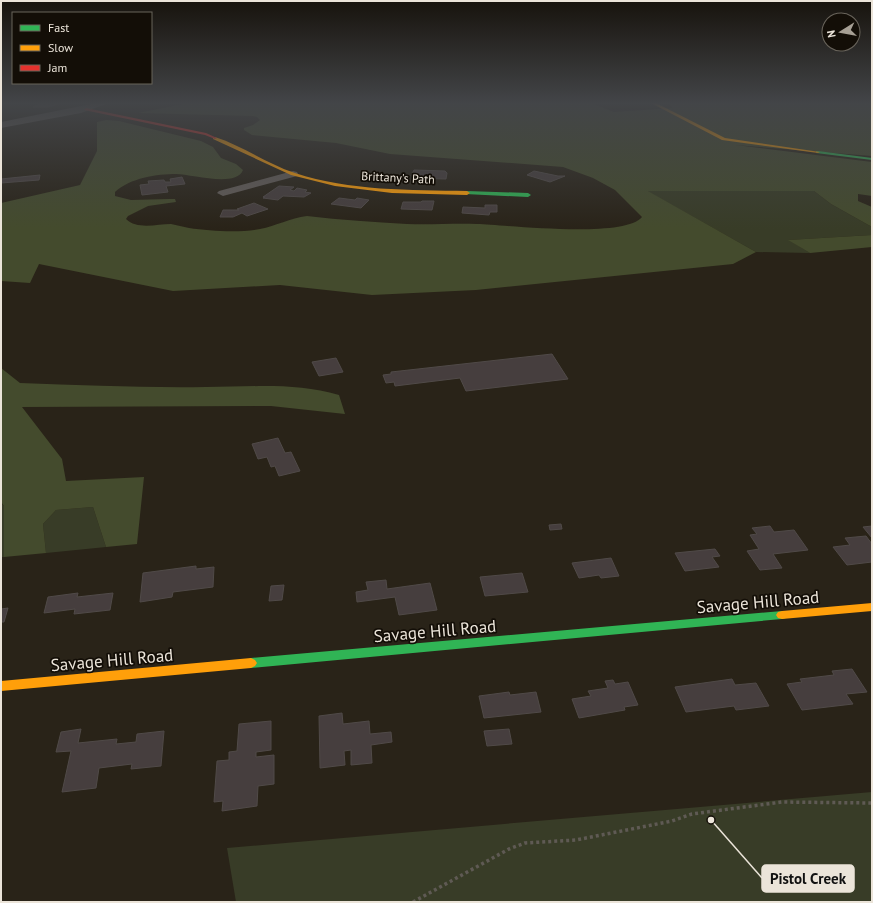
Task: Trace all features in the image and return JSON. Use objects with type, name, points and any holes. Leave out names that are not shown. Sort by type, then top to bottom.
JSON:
[{"type":"street","name":"Brittany's Path","points":[[230,145],[293,174],[335,184],[372,189],[528,195]]},
{"type":"street","points":[[769,145],[872,159]]},
{"type":"street","points":[[223,193],[293,174]]},
{"type":"street","name":"Savage Hill Road","points":[[1,686],[872,607]]},
{"type":"path","points":[[412,902],[509,850],[525,844],[576,840],[672,821],[692,814],[782,802],[872,803]]},
{"type":"green space","points":[[97,145],[209,145],[213,147],[221,158],[236,164],[243,170],[239,175],[232,178],[223,179],[176,174],[152,176],[136,180],[121,187],[115,192],[115,196],[131,200],[175,199],[176,202],[148,206],[128,216],[126,219],[136,224],[147,226],[171,224],[206,230],[243,231],[266,228],[295,218],[307,216],[407,224],[468,224],[590,229],[613,228],[631,224],[642,217],[615,190],[593,178],[563,167],[390,154],[347,145],[736,145],[872,162],[872,196],[858,194],[858,201],[872,207],[872,227],[831,204],[814,191],[648,191],[756,252],[733,264],[476,290],[372,295],[280,285],[173,291],[39,264],[30,283],[1,281],[1,203],[80,185],[97,151]]},
{"type":"green space","points":[[737,145],[872,145],[872,156]]},
{"type":"green space","points":[[647,191],[814,191],[831,204],[872,227],[872,235],[789,240],[810,253],[756,252]]},
{"type":"green space","points":[[872,235],[872,247],[810,253],[788,240]]},
{"type":"green space","points":[[1,368],[20,383],[136,387],[273,386],[306,388],[339,395],[345,414],[271,406],[22,407],[62,459],[66,481],[144,477],[137,544],[106,547],[93,507],[56,510],[43,524],[46,553],[4,557],[4,506],[1,502]]},
{"type":"green space","points":[[1,503],[4,506],[4,557],[1,557]]},
{"type":"green space","points":[[93,507],[106,547],[46,553],[43,524],[56,510]]},
{"type":"green space","points":[[872,792],[872,902],[236,902],[227,848]]},
{"type":"building","points":[[414,170],[445,171],[447,173],[446,179],[412,178],[413,176],[411,176]]},
{"type":"building","points":[[534,171],[565,176],[550,182],[527,175]]},
{"type":"building","points":[[40,175],[39,180],[1,183],[1,179]]},
{"type":"building","points":[[182,177],[185,184],[166,186],[168,192],[142,195],[140,185],[149,184],[148,181],[164,180],[165,182],[171,182],[170,179]]},
{"type":"building","points":[[279,186],[294,187],[290,190],[294,191],[297,188],[307,190],[305,192],[311,193],[304,197],[283,196],[278,200],[263,198]]},
{"type":"building","points":[[339,198],[369,200],[361,208],[331,204]]},
{"type":"building","points":[[434,201],[432,210],[401,209],[403,202]]},
{"type":"building","points":[[254,203],[268,209],[247,216],[242,213],[233,217],[220,217],[223,210],[239,210],[237,209]]},
{"type":"building","points":[[485,205],[497,205],[497,212],[490,212],[489,215],[462,213],[463,207],[485,208]]},
{"type":"building","points":[[552,354],[568,379],[466,391],[460,378],[395,386],[394,382],[386,383],[383,375],[391,374],[391,372]]},
{"type":"building","points":[[336,358],[343,372],[319,376],[312,362]]},
{"type":"building","points":[[278,438],[285,453],[291,452],[300,471],[279,476],[275,466],[271,467],[267,457],[258,459],[252,444]]},
{"type":"building","points":[[561,524],[562,529],[550,530],[549,525]]},
{"type":"building","points":[[770,526],[774,532],[794,530],[808,550],[773,554],[782,568],[760,570],[747,551],[759,549],[750,535],[757,534],[752,528]]},
{"type":"building","points":[[872,526],[872,538],[863,527]]},
{"type":"building","points":[[866,536],[872,544],[872,562],[847,565],[833,547],[850,545],[845,538]]},
{"type":"building","points":[[715,549],[720,556],[712,557],[719,567],[685,571],[675,553]]},
{"type":"building","points":[[611,558],[619,576],[601,578],[599,575],[579,578],[572,563]]},
{"type":"building","points":[[196,566],[196,569],[214,567],[213,587],[173,592],[172,597],[140,602],[143,573]]},
{"type":"building","points":[[522,573],[528,592],[485,596],[480,577]]},
{"type":"building","points":[[386,580],[387,589],[430,583],[437,610],[399,615],[395,597],[357,602],[356,592],[368,590],[366,582]]},
{"type":"building","points":[[284,585],[282,600],[269,601],[271,586]]},
{"type":"building","points":[[78,593],[77,597],[113,593],[110,610],[74,614],[75,609],[44,613],[48,597]]},
{"type":"building","points":[[8,608],[4,622],[1,622],[1,609]]},
{"type":"building","points":[[852,669],[867,692],[846,694],[853,704],[802,710],[787,684],[802,682],[800,679],[834,675],[832,671]]},
{"type":"building","points":[[732,679],[735,685],[756,683],[769,706],[736,710],[734,706],[686,712],[675,687]]},
{"type":"building","points":[[613,680],[615,684],[628,682],[638,705],[624,707],[625,710],[579,718],[572,699],[591,696],[588,691],[608,688],[605,681]]},
{"type":"building","points":[[509,692],[510,695],[536,692],[541,712],[484,718],[479,696]]},
{"type":"building","points":[[342,713],[343,724],[369,721],[370,734],[391,732],[392,742],[371,745],[372,763],[351,765],[351,750],[344,751],[345,765],[320,768],[319,716]]},
{"type":"building","points":[[271,721],[271,750],[256,752],[256,757],[274,755],[274,784],[258,786],[257,806],[222,811],[223,801],[214,802],[217,761],[229,760],[229,752],[237,751],[239,724]]},
{"type":"building","points":[[81,729],[78,743],[117,739],[116,744],[136,742],[137,734],[164,731],[161,766],[131,769],[132,764],[99,768],[96,788],[62,792],[71,751],[56,752],[61,732]]},
{"type":"building","points":[[509,729],[512,744],[487,746],[484,731]]},
{"type":"traffic: fast","points":[[818,152],[872,159]]},
{"type":"traffic: fast","points":[[467,193],[528,195]]},
{"type":"traffic: fast","points":[[251,663],[782,615]]},
{"type":"traffic: slow","points":[[230,145],[293,174],[335,184],[392,191],[467,193]]},
{"type":"traffic: slow","points":[[768,145],[818,152]]},
{"type":"traffic: slow","points":[[782,615],[872,607]]},
{"type":"traffic: slow","points":[[1,686],[251,663]]},
{"type":"place","name":"Pistol Creek","points":[[711,820]]}]
